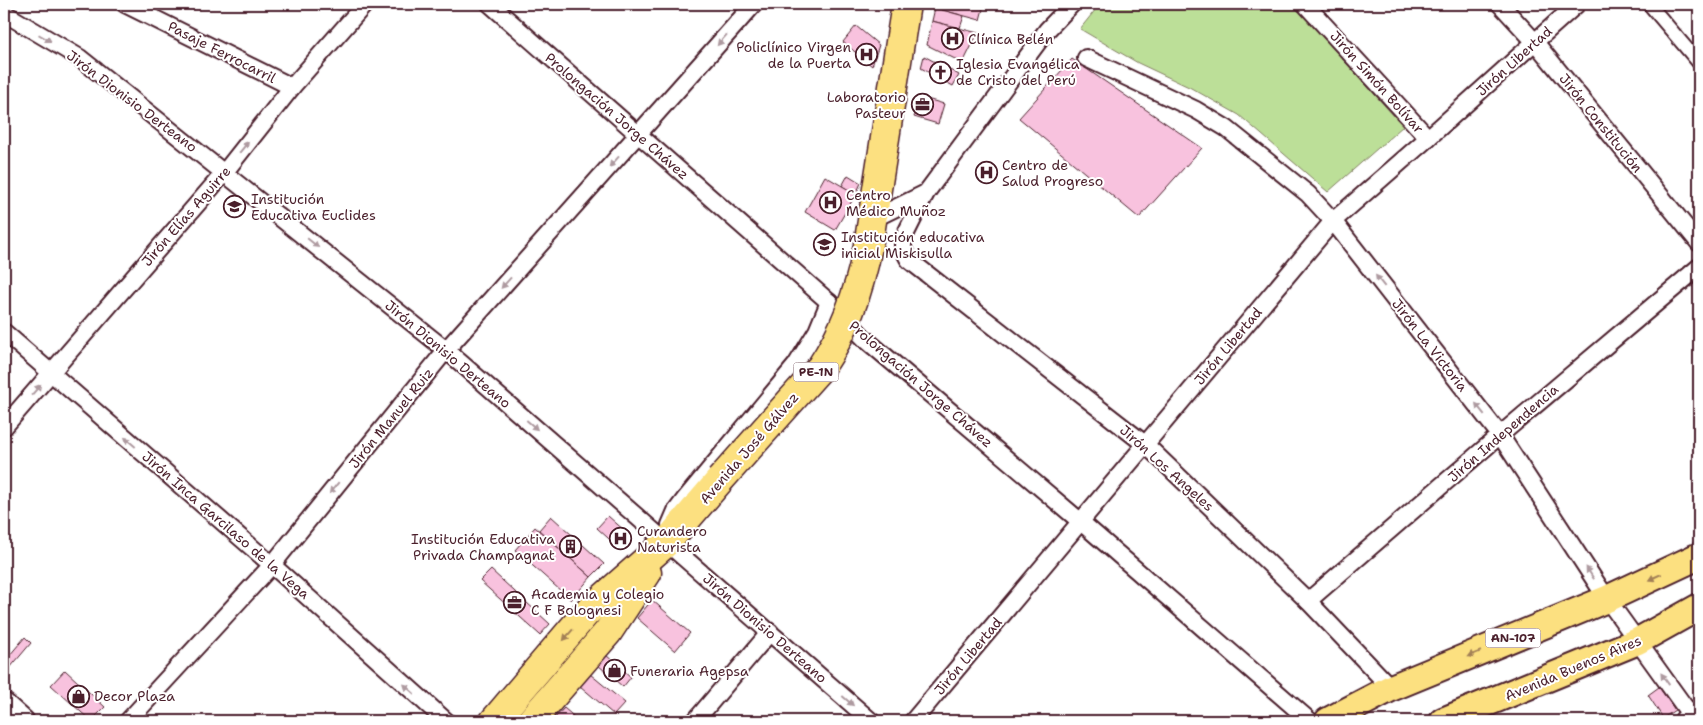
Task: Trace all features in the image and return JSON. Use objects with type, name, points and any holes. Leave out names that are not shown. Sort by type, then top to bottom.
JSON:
[{"type":"highway","name":"Avenida José Gálvez","points":[[531,721],[608,632],[669,540],[821,367],[844,329],[858,289],[871,229],[906,4]]},
{"type":"highway","name":"Avenida José Gálvez","points":[[494,721],[586,614],[669,540]]},
{"type":"main road","name":"AN-107","points":[[1328,721],[1391,688],[1607,599],[1699,556]]},
{"type":"main road","name":"Avenida Buenos Aires","points":[[1443,721],[1638,641],[1699,607]]},
{"type":"street","name":"Pasaje Ferrocarril","points":[[125,4],[292,87]]},
{"type":"street","name":"Jirón Elías Aguirre","points":[[4,427],[224,173],[292,87],[365,4]]},
{"type":"street","name":"Prolongación Jorge Chávez","points":[[490,4],[829,302],[865,339],[1081,522],[1310,721]]},
{"type":"street","name":"Jirón Manuel Ruiz","points":[[128,721],[272,565],[446,350],[754,4]]},
{"type":"street","points":[[871,229],[926,193],[1046,30],[1072,4]]},
{"type":"street","name":"Jirón Simón Bolívar","points":[[1306,4],[1428,138]]},
{"type":"street","name":"Jirón Constitución","points":[[1500,4],[1534,42],[1699,243]]},
{"type":"street","name":"Jirón Libertad","points":[[913,721],[1333,221],[1577,4]]},
{"type":"street","points":[[1649,4],[1699,64]]},
{"type":"street","name":"Jirón Dionisio Derteano","points":[[4,13],[80,58],[446,350],[669,540],[871,721]]},
{"type":"street","name":"Jirón La Victoria","points":[[1086,58],[1196,110],[1226,128],[1308,194],[1333,221],[1500,435],[1607,599],[1693,717]]},
{"type":"street","name":"Jirón Los Angeles","points":[[926,193],[903,239],[903,249],[909,260],[1146,445],[1308,601],[1391,688]]},
{"type":"street","name":"Jirón Independencia","points":[[1308,601],[1699,266]]},
{"type":"street","points":[[669,540],[670,524],[676,511],[796,366],[817,331],[829,302]]},
{"type":"street","name":"Jirón Inca Garcilaso de la Vega","points":[[4,332],[272,565],[446,721]]},
{"type":"street","points":[[695,721],[770,632]]},
{"type":"street","points":[[4,704],[23,721]]},
{"type":"green space","points":[[1100,4],[1293,4],[1403,126],[1328,192],[1239,115],[1191,88],[1138,63],[1080,29]]},
{"type":"building","points":[[936,4],[984,5],[980,20],[935,8]]},
{"type":"building","points":[[935,8],[964,16],[960,28],[932,21]]},
{"type":"building","name":"Clínica Belén","points":[[932,21],[978,33],[963,63],[927,45]]},
{"type":"building","name":"Policlínico Virgen de la Puerta","points":[[856,26],[879,45],[872,66],[843,42]]},
{"type":"building","name":"Iglesia Evangélica de Cristo del Perú","points":[[924,56],[959,75],[953,86],[921,68]]},
{"type":"building","points":[[1072,59],[1202,148],[1139,218],[1019,118]]},
{"type":"building","points":[[920,97],[944,104],[938,124],[914,117]]},
{"type":"building","points":[[848,175],[861,183],[856,194],[842,186]]},
{"type":"building","name":"Centro Médico Muñoz","points":[[825,176],[856,194],[835,230],[805,212]]},
{"type":"building","name":"Institución Educativa Privada Champagnat","points":[[551,516],[604,564],[591,577],[539,530]]},
{"type":"building","points":[[608,516],[626,532],[626,540],[619,548],[597,528]]},
{"type":"building","points":[[535,527],[591,577],[571,600],[515,550]]},
{"type":"building","name":"Academia y Colegio C F Bolognesi","points":[[491,570],[550,624],[540,635],[480,581]]},
{"type":"building","points":[[652,600],[690,633],[675,651],[637,618]]},
{"type":"building","points":[[25,637],[31,643],[4,675],[4,662]]},
{"type":"building","name":"Funeraria Agepsa","points":[[606,655],[631,677],[623,687],[598,665]]},
{"type":"building","name":"Decor Plaza","points":[[65,670],[105,707],[91,721],[51,685]]},
{"type":"building","points":[[590,674],[625,703],[614,715],[580,686]]},
{"type":"building","points":[[1659,687],[1675,710],[1663,718],[1648,695]]},
{"type":"building","points":[[564,708],[579,721],[557,721],[554,719]]},
{"type":"place","name":"Clínica Belén","points":[[952,39]]},
{"type":"place","name":"Policlínico Virgen de la Puerta","points":[[867,55]]},
{"type":"place","name":"Iglesia Evangélica de Cristo del Perú","points":[[940,72]]},
{"type":"place","name":"Laboratorio Pasteur","points":[[922,105]]},
{"type":"place","name":"Centro de Salud Progreso","points":[[986,173]]},
{"type":"place","name":"Centro Médico Muñoz","points":[[830,203]]},
{"type":"place","name":"Institución Educativa Euclides","points":[[235,207]]},
{"type":"place","name":"Institución educativa inicial Miskisulla","points":[[825,245]]},
{"type":"place","name":"Curandero Naturista","points":[[621,539]]},
{"type":"place","name":"Institución Educativa Privada Champagnat","points":[[571,547]]},
{"type":"place","name":"Academia y Colegio C F Bolognesi","points":[[515,602]]},
{"type":"place","name":"Funeraria Agepsa","points":[[614,671]]},
{"type":"place","name":"Decor Plaza","points":[[78,696]]}]
